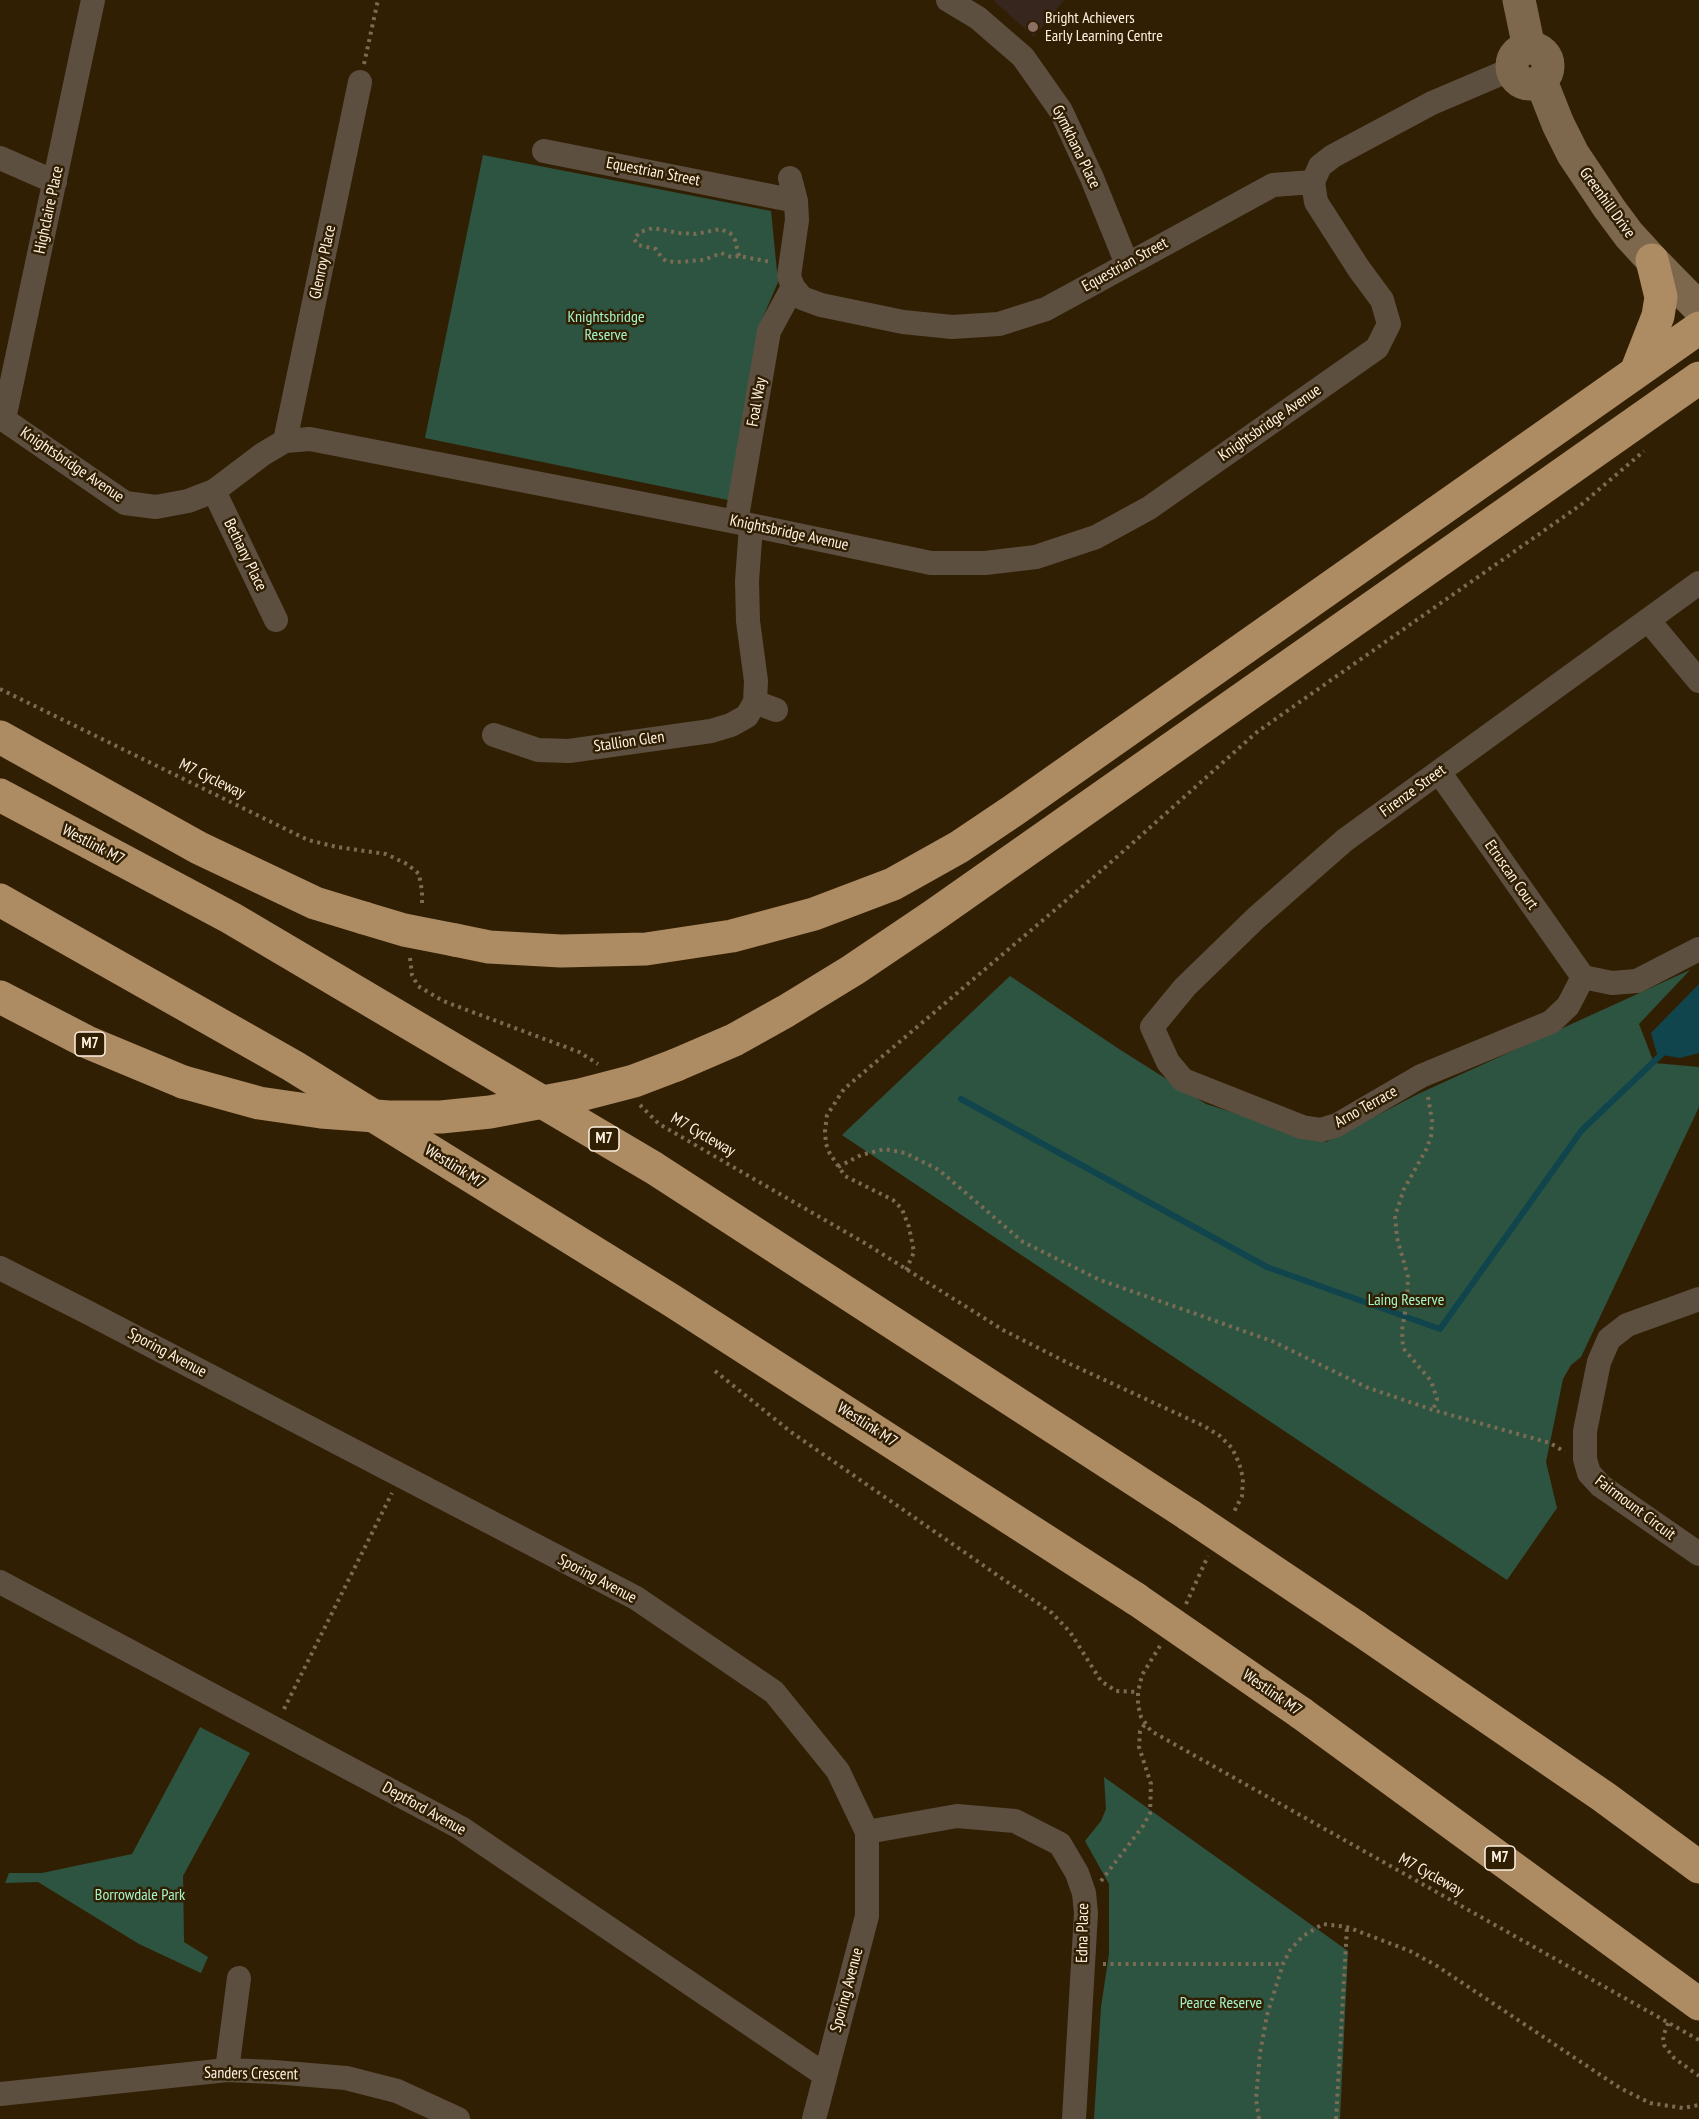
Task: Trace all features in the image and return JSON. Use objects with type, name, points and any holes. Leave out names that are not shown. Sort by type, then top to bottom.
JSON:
[{"type":"highway","points":[[1636,372],[1658,316],[1661,297],[1652,260]]},
{"type":"highway","points":[[0,737],[199,848],[315,903],[404,930],[489,947],[561,951],[645,949],[732,936],[814,914],[893,884],[958,847],[1014,810],[1699,328]]},
{"type":"highway","name":"M7","points":[[0,997],[87,1042],[183,1082],[259,1103],[321,1112],[441,1117],[490,1112],[580,1095],[634,1081],[734,1040],[786,1011],[903,936],[1699,378]]},
{"type":"highway","name":"Westlink M7","points":[[0,795],[231,918],[654,1168],[1189,1515],[1604,1797],[1699,1867]]},
{"type":"highway","name":"Westlink M7","points":[[0,900],[293,1066],[680,1306],[1136,1599],[1301,1713],[1699,2004]]},
{"type":"street","name":"Highclaire Place","points":[[2,418],[93,0]]},
{"type":"street","name":"Gymkhana Place","points":[[948,0],[978,18],[1023,57],[1062,111],[1127,264]]},
{"type":"street","name":"Greenhill Drive","points":[[1519,0],[1527,66],[1573,154],[1616,217],[1652,260],[1699,308]]},
{"type":"street","points":[[1313,182],[1320,166],[1333,156],[1432,103],[1527,66]]},
{"type":"street","name":"Glenroy Place","points":[[285,441],[360,82]]},
{"type":"street","name":"Equestrian Street","points":[[544,150],[793,190],[797,220],[791,276],[802,298],[821,305],[903,322],[952,327],[999,324],[1046,309],[1273,185],[1313,182]]},
{"type":"street","points":[[0,158],[55,182]]},
{"type":"street","name":"Knightsbridge Avenue","points":[[2,418],[125,503],[156,507],[188,501],[214,491],[263,454],[285,441],[310,439],[931,563],[985,563],[1036,557],[1096,537],[1149,508],[1377,348],[1389,324],[1382,300],[1320,209],[1316,202],[1313,182]]},
{"type":"street","name":"Foal Way","points":[[743,524],[769,331],[791,276]]},
{"type":"street","name":"Bethany Place","points":[[214,491],[276,620]]},
{"type":"street","name":"Stallion Glen","points":[[494,735],[538,750],[569,751],[711,731],[731,725],[765,706],[756,681],[748,621],[743,524]]},
{"type":"street","name":"Firenze Street","points":[[1152,1027],[1185,987],[1256,918],[1345,840],[1699,583]]},
{"type":"street","points":[[1648,620],[1699,681]]},
{"type":"street","name":"Etruscan Court","points":[[1439,772],[1583,978]]},
{"type":"street","points":[[1583,978],[1612,983],[1637,981],[1699,949]]},
{"type":"street","name":"Arno Terrace","points":[[1152,1027],[1168,1062],[1183,1080],[1302,1127],[1322,1130],[1337,1125],[1421,1076],[1551,1022],[1568,1006],[1583,978]]},
{"type":"street","name":"Sporing Avenue","points":[[0,1268],[636,1598],[774,1692],[838,1771],[867,1832],[867,1916],[814,2119]]},
{"type":"street","name":"Fairmount Circuit","points":[[1699,1299],[1627,1325],[1609,1339],[1599,1362],[1585,1431],[1585,1459],[1589,1473],[1601,1486],[1699,1554]]},
{"type":"street","name":"Deptford Avenue","points":[[0,1582],[461,1828],[825,2075]]},
{"type":"street","name":"Edna Place","points":[[867,1832],[957,1816],[1015,1821],[1060,1844],[1077,1873],[1086,1913],[1074,2119]]},
{"type":"street","points":[[227,2070],[239,1978]]},
{"type":"street","name":"Sanders Crescent","points":[[0,2094],[227,2070],[274,2072],[346,2078],[397,2091],[459,2119]]},
{"type":"path","points":[[360,82],[378,0]]},
{"type":"path","points":[[739,256],[735,240],[730,232],[720,229],[696,234],[653,228],[640,232],[634,238],[638,245],[656,249],[666,261],[704,260],[721,253],[731,257],[739,256],[791,276]]},
{"type":"path","points":[[1585,1459],[1568,1454],[1550,1443],[1433,1410],[1366,1387],[1272,1341],[1100,1280],[1023,1242],[939,1170],[905,1154],[885,1149],[861,1155],[838,1167],[826,1144],[825,1131],[827,1116],[844,1089],[1109,864],[1257,732],[1582,504],[1653,444]]},
{"type":"path","name":"M7 Cycleway","points":[[0,689],[309,840],[337,848],[386,855],[407,864],[418,874]]},
{"type":"path","points":[[494,1019],[579,1052],[602,1067]]},
{"type":"path","points":[[1421,1076],[1429,1100],[1432,1120],[1431,1136],[1427,1148],[1404,1189],[1395,1216],[1397,1238],[1408,1276],[1402,1330],[1403,1348],[1431,1381],[1437,1399],[1433,1410]]},
{"type":"path","name":"M7 Cycleway","points":[[635,1100],[659,1124],[868,1245],[906,1270],[914,1252],[909,1227],[902,1209],[892,1200],[855,1183],[838,1167]]},
{"type":"path","points":[[715,1371],[791,1432],[1052,1612],[1070,1632],[1101,1681],[1116,1691],[1137,1692]]},
{"type":"path","points":[[275,1729],[400,1475]]},
{"type":"path","points":[[1107,1875],[1150,1813],[1151,1784],[1139,1747],[1140,1731],[1145,1724]]},
{"type":"path","name":"M7 Cycleway","points":[[1151,1731],[1699,2040]]},
{"type":"path","points":[[1259,2119],[1256,2099],[1260,2053],[1267,2015],[1283,1964],[1290,1950],[1303,1936],[1323,1923],[1347,1927],[1410,1950],[1620,2088],[1650,2103],[1683,2108],[1699,2105]]},
{"type":"path","points":[[1336,2119],[1347,1927]]},
{"type":"path","points":[[1103,1964],[1283,1964]]},
{"type":"path","points":[[1668,2023],[1664,2045],[1674,2058],[1699,2076]]},
{"type":"shaded area","name":"Bright Achievers Early Learning Centre","points":[[993,0],[1064,0],[1034,37]]},
{"type":"green space","name":"Knightsbridge Reserve","points":[[483,155],[771,211],[778,282],[760,324],[733,501],[425,438]]},
{"type":"green space","name":"Laing Reserve","points":[[1690,970],[1639,1024],[1654,1063],[1699,1067],[1699,1107],[1581,1357],[1571,1365],[1563,1379],[1546,1462],[1557,1508],[1507,1580],[842,1135],[1010,976],[1206,1104],[1326,1142],[1418,1094]]},
{"type":"green space","name":"Borrowdale Park","points":[[200,1727],[250,1753],[183,1876],[184,1942],[208,1957],[201,1973],[139,1944],[38,1882],[5,1883],[9,1873],[42,1873],[132,1854]]},
{"type":"green space","name":"Pearce Reserve","points":[[1104,1777],[1348,1951],[1340,2119],[1094,2119],[1101,2007],[1109,1954],[1109,1884],[1085,1841],[1101,1821],[1106,1809]]},
{"type":"water","points":[[1699,984],[1699,1053],[1680,1058],[1657,1054],[1651,1033]]},
{"type":"waterway","points":[[961,1099],[1267,1267],[1440,1329],[1582,1130],[1666,1050]]},
{"type":"place","name":"Bright Achievers Early Learning Centre","points":[[1033,27]]}]
